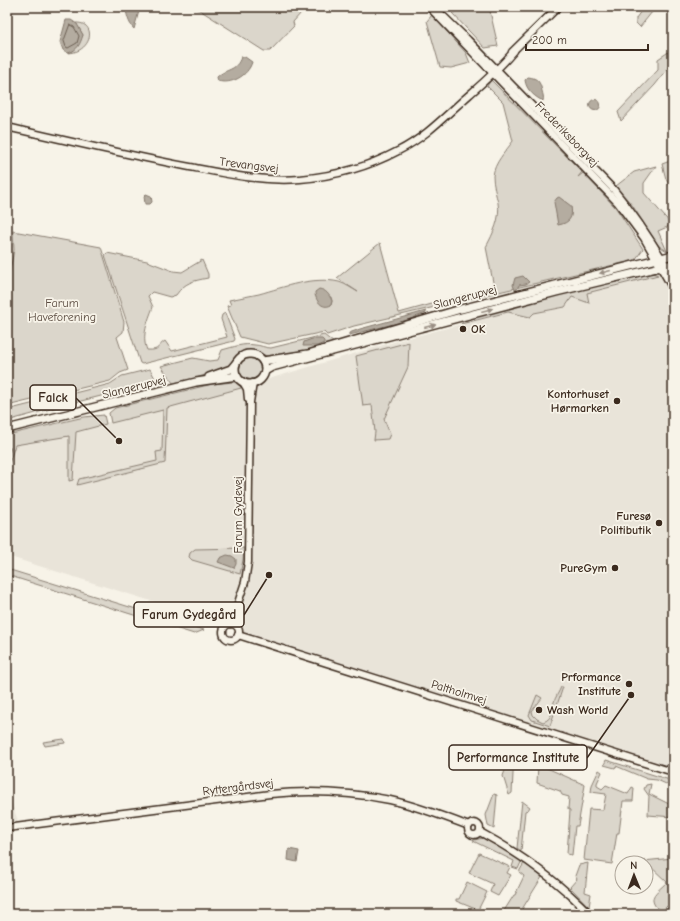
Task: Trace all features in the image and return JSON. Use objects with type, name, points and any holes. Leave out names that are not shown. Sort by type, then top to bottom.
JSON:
[{"type":"main road","name":"Slangerupvej","points":[[265,371],[272,367],[600,282],[663,263],[673,255]]},
{"type":"main road","points":[[663,263],[673,260]]},
{"type":"main road","name":"Slangerupvej","points":[[262,360],[308,354],[461,309],[663,263]]},
{"type":"main road","points":[[250,354],[258,356],[262,360],[265,371],[261,379],[253,383],[243,382],[237,376],[235,370],[236,364],[242,357],[250,354]]},
{"type":"main road","name":"Slangerupvej","points":[[196,382],[231,369],[236,364]]},
{"type":"main road","name":"Slangerupvej","points":[[7,429],[196,382],[237,376]]},
{"type":"street","name":"Frederiksborgvej","points":[[429,7],[614,190],[646,232],[663,263],[673,277]]},
{"type":"street","name":"Frederiksborgvej","points":[[434,7],[463,35],[494,70]]},
{"type":"street","name":"Trevangsvej","points":[[7,127],[223,173],[266,179],[300,179],[320,177],[360,168],[399,151],[435,127],[558,7]]},
{"type":"street","name":"Frederiksborgvej","points":[[663,263],[673,289]]},
{"type":"street","name":"Farum Gydevej","points":[[243,382],[247,389],[250,402]]},
{"type":"street","name":"Farum Gydevej","points":[[232,624],[245,582],[248,562],[250,402],[253,383]]},
{"type":"street","points":[[232,624],[237,628],[238,635],[234,639],[228,640],[223,636],[224,628],[232,624]]},
{"type":"street","name":"Paltholmvej","points":[[238,635],[673,772]]},
{"type":"street","name":"Ryttergårdsvej","points":[[7,828],[270,794],[300,792],[341,793],[391,800],[469,826],[469,832],[472,835],[478,835],[480,832],[507,847],[537,867],[590,914]]},
{"type":"shaded area","points":[[659,271],[673,300],[673,767],[243,632],[237,621],[231,618],[221,625],[196,615],[7,556],[7,443],[70,432],[218,394],[397,341],[508,312],[530,317],[534,313],[565,307],[572,297],[589,303],[587,293],[657,275],[652,273]]},
{"type":"shaded area","points":[[7,790],[18,821],[7,824]]},
{"type":"green space","points":[[195,7],[295,7],[301,13],[293,22],[294,26],[270,51],[264,51]]},
{"type":"green space","points":[[489,7],[498,46],[485,48],[452,13],[467,8]]},
{"type":"green space","points":[[644,7],[656,7],[640,27],[636,23],[636,18]]},
{"type":"green space","points":[[432,15],[466,53],[470,63],[451,68],[440,67],[427,21]]},
{"type":"green space","points":[[76,23],[83,24],[87,27],[89,37],[83,48],[68,53],[73,51],[83,35]]},
{"type":"green space","points":[[673,49],[673,62],[655,85],[621,121],[618,112],[658,70],[658,59]]},
{"type":"green space","points":[[491,80],[582,172],[578,177],[583,173],[616,208],[643,249],[635,260],[354,326],[327,335],[324,332],[268,344],[240,337],[227,306],[231,305],[229,300],[259,294],[299,283],[319,280],[339,282],[358,292],[337,278],[380,243],[399,313],[494,287],[486,247],[494,231],[499,209],[493,176],[498,162],[513,141],[503,102],[487,86]],"holes":[[[315,295],[331,297],[331,305],[320,303]]]},
{"type":"green space","points":[[673,160],[673,192],[666,179],[662,164]]},
{"type":"green space","points":[[656,166],[644,183],[644,193],[672,225],[658,231],[667,251],[659,246],[632,205],[616,186],[634,172]]},
{"type":"green space","name":"Farum Haveforening","points":[[13,231],[101,247],[124,322],[123,332],[117,337],[128,370],[120,373],[110,381],[7,406],[7,285],[14,250]]},
{"type":"green space","points":[[107,253],[147,261],[173,271],[182,272],[202,260],[208,274],[208,278],[186,285],[176,295],[170,297],[152,292],[148,296],[153,307],[147,323],[145,334],[145,345],[147,350],[156,349],[165,341],[172,351],[227,337],[221,319],[222,315],[225,313],[235,339],[234,341],[142,364],[140,363],[105,255]]},
{"type":"green space","points":[[650,272],[658,275],[587,293],[589,303],[572,297],[565,307],[534,313],[530,317],[508,312],[461,324],[465,319],[541,298]]},
{"type":"green space","points":[[324,335],[334,343],[308,352],[267,356],[251,350],[244,350],[237,355],[228,367],[196,378],[173,383],[161,366],[193,358],[209,361],[218,360],[222,350],[238,346],[257,345],[271,348]]},
{"type":"green space","points":[[409,342],[408,367],[384,419],[390,434],[388,439],[374,440],[375,432],[372,405],[363,406],[356,356]]},
{"type":"green space","points":[[250,356],[255,357],[261,363],[261,373],[255,379],[250,380],[245,379],[239,373],[238,368],[239,363],[245,357]]},
{"type":"green space","points":[[150,369],[157,382],[7,421],[7,410],[110,384],[122,376]]},
{"type":"green space","points":[[234,382],[240,384],[241,388],[167,408],[165,463],[77,485],[79,479],[157,461],[156,452],[162,451],[163,410],[111,423],[109,413],[115,408],[212,384]]},
{"type":"green space","points":[[104,415],[106,424],[76,432],[73,480],[69,481],[69,436],[15,445],[7,470],[7,460],[11,448],[7,448],[7,435],[84,417]]},
{"type":"green space","points":[[244,548],[240,574],[192,560],[189,557],[190,553],[195,549]]},
{"type":"green space","points":[[7,569],[204,630],[194,634],[7,575]]},
{"type":"green space","points":[[561,687],[563,687],[550,726],[532,720],[529,715],[537,695],[542,698],[532,711],[533,715],[537,719],[543,722],[549,719]]},
{"type":"green space","points":[[64,739],[65,743],[45,746],[43,742]]},
{"type":"green space","points":[[511,754],[514,755],[512,793],[509,795],[503,776]]},
{"type":"green space","points":[[606,760],[673,781],[673,787],[657,780],[647,779],[616,766],[615,768],[604,765]]},
{"type":"green space","points":[[538,764],[585,785],[578,826],[575,826],[572,855],[567,854],[570,810],[568,809],[569,797],[562,795],[560,791],[537,783]]},
{"type":"green space","points":[[599,770],[602,772],[597,786],[602,789],[606,785],[628,794],[632,787],[634,788],[633,801],[623,801],[619,833],[617,833],[612,864],[584,860],[589,809],[603,810],[606,794],[591,792],[592,785]]},
{"type":"green space","points":[[651,784],[649,794],[673,806],[673,817],[648,815],[649,796],[644,789],[646,785]]},
{"type":"green space","points":[[494,794],[497,795],[494,829],[488,826],[486,815]]},
{"type":"green space","points":[[522,801],[530,807],[525,811],[521,851],[517,848]]},
{"type":"green space","points":[[483,838],[522,860],[518,869],[512,867],[514,861],[473,841]]},
{"type":"green space","points":[[479,853],[510,867],[507,873],[511,875],[498,896],[490,892],[493,884],[469,873]]},
{"type":"green space","points":[[673,858],[673,911],[667,906],[661,912],[654,903],[654,896],[667,882],[654,870],[654,860]]},
{"type":"green space","points":[[524,863],[542,877],[519,914],[502,914],[515,895],[524,876],[519,872]]},
{"type":"green space","points":[[588,863],[585,892],[591,894],[589,907],[570,887],[577,879],[575,876],[579,865]]},
{"type":"green space","points":[[467,882],[487,892],[478,910],[456,901],[456,899],[459,899]]},
{"type":"water","points":[[126,7],[137,7],[139,11],[134,29],[128,19]]},
{"type":"water","points":[[66,20],[71,20],[77,24],[83,35],[78,46],[68,53],[63,50],[60,42]]},
{"type":"water","points":[[241,57],[245,57],[252,62],[247,71],[238,78],[228,82],[218,81],[217,77],[220,74],[234,68]]},
{"type":"water","points":[[528,77],[536,79],[539,83],[543,101],[534,95],[527,87],[525,80]]},
{"type":"water","points":[[595,99],[599,101],[601,105],[599,109],[595,111],[591,109],[589,105],[591,101]]},
{"type":"water","points":[[146,194],[151,196],[152,202],[150,204],[145,204],[144,196]]},
{"type":"water","points":[[559,197],[571,206],[572,213],[568,221],[558,225],[554,202]]},
{"type":"water","points":[[523,276],[529,282],[519,285],[515,290],[513,285],[515,278]]},
{"type":"water","points":[[319,289],[324,290],[328,294],[332,301],[331,305],[325,306],[318,301],[315,292]]},
{"type":"water","points":[[426,311],[426,313],[402,322],[349,335],[349,333],[360,329]]},
{"type":"water","points":[[312,339],[322,339],[324,343],[317,346],[303,346],[304,342]]},
{"type":"water","points":[[227,555],[236,559],[234,568],[218,562],[220,558]]},
{"type":"water","points":[[289,849],[299,851],[297,862],[288,860]]},
{"type":"place","name":"OK","points":[[463,329]]},
{"type":"place","name":"Kontorhuset Hørmarken","points":[[617,401]]},
{"type":"place","name":"Falck","points":[[119,441]]},
{"type":"place","name":"Furesø Politibutik","points":[[659,523]]},
{"type":"place","name":"PureGym","points":[[615,568]]},
{"type":"place","name":"Farum Gydegård","points":[[269,575]]},
{"type":"place","name":"Prformance Institute","points":[[629,684]]},
{"type":"place","name":"Performance Institute","points":[[631,695]]},
{"type":"place","name":"Wash World","points":[[539,710]]}]
